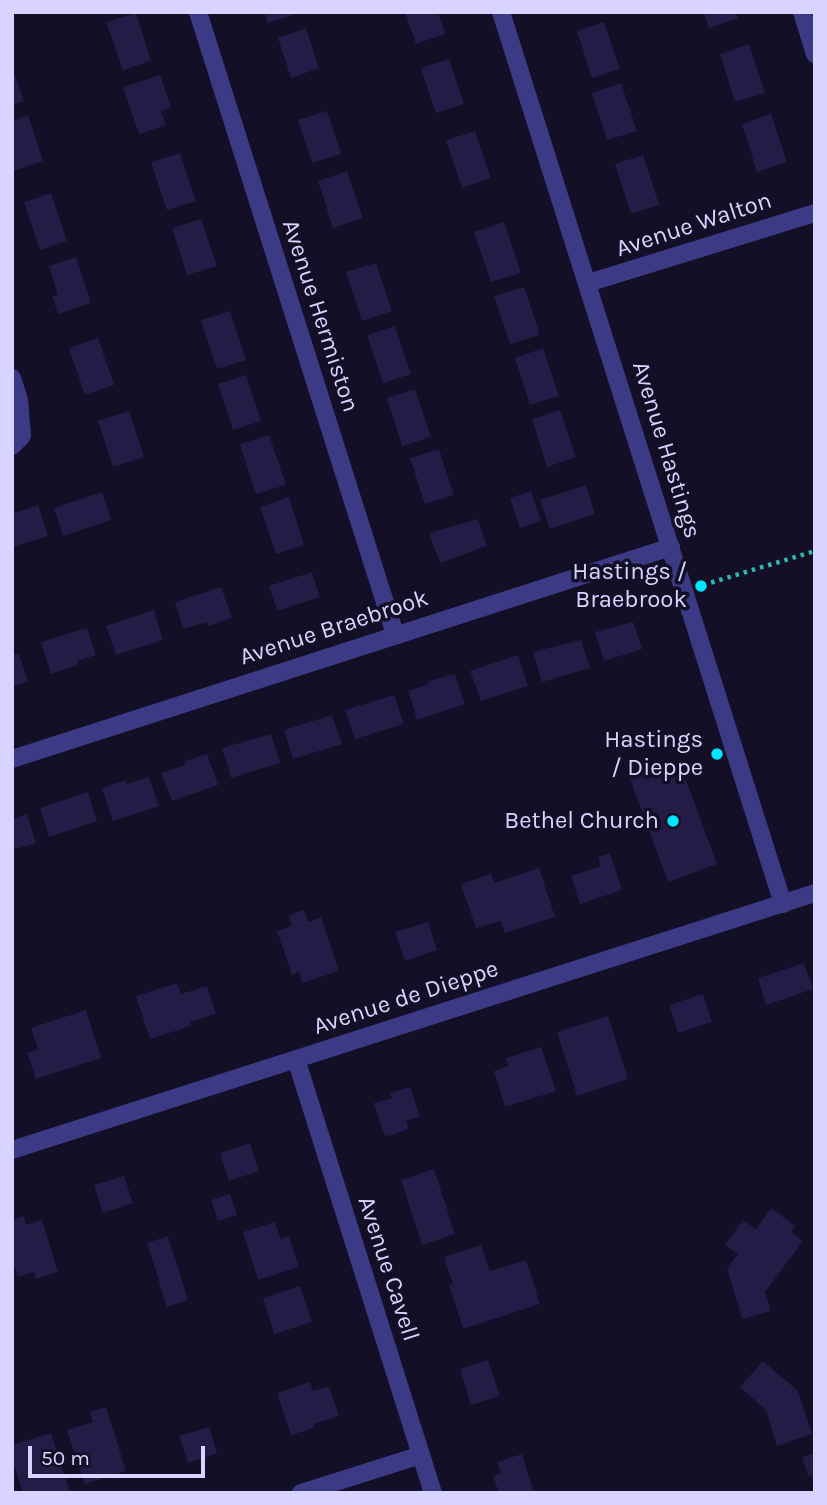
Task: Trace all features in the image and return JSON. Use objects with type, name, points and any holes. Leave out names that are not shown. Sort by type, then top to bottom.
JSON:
[{"type":"street","name":"Avenue Hermiston","points":[[198,12],[395,634]]},
{"type":"street","name":"Avenue Hastings","points":[[501,12],[783,904]]},
{"type":"street","points":[[802,12],[815,54]]},
{"type":"street","name":"Avenue Walton","points":[[588,283],[815,213]]},
{"type":"street","points":[[12,378],[19,400],[22,436],[12,446]]},
{"type":"street","name":"Avenue Braebrook","points":[[12,758],[671,547]]},
{"type":"street","name":"Avenue de Dieppe","points":[[12,1150],[815,893]]},
{"type":"street","name":"Avenue Cavell","points":[[296,1059],[433,1493]]},
{"type":"street","points":[[301,1493],[421,1455]]},
{"type":"path","points":[[703,586],[815,551]]},
{"type":"building","points":[[264,12],[300,12],[300,13],[268,23]]},
{"type":"building","points":[[405,12],[438,12],[445,34],[416,44]]},
{"type":"building","points":[[704,12],[736,12],[738,18],[709,28]]},
{"type":"building","points":[[136,13],[151,61],[123,70],[106,22]]},
{"type":"building","points":[[604,22],[620,69],[592,78],[577,31]]},
{"type":"building","points":[[306,28],[319,68],[291,78],[278,38]]},
{"type":"building","points":[[749,44],[765,93],[735,102],[720,54]]},
{"type":"building","points":[[449,59],[464,104],[436,113],[421,68]]},
{"type":"building","points":[[12,67],[24,101],[12,105]]},
{"type":"building","points":[[160,75],[171,108],[161,111],[166,125],[139,134],[123,87]]},
{"type":"building","points":[[621,83],[637,131],[607,140],[592,93]]},
{"type":"building","points":[[327,111],[341,154],[312,163],[298,120]]},
{"type":"building","points":[[771,114],[787,162],[757,172],[742,124]]},
{"type":"building","points":[[28,115],[43,161],[13,171],[12,121]]},
{"type":"building","points":[[475,131],[491,178],[462,188],[446,140]]},
{"type":"building","points":[[180,153],[196,201],[167,210],[151,162]]},
{"type":"building","points":[[643,155],[659,205],[631,214],[615,164]]},
{"type":"building","points":[[347,171],[363,218],[333,228],[318,181]]},
{"type":"building","points":[[51,193],[67,241],[40,250],[24,202]]},
{"type":"building","points":[[201,219],[217,266],[187,275],[172,228]]},
{"type":"building","points":[[504,222],[521,273],[491,282],[474,232]]},
{"type":"building","points":[[76,257],[91,303],[58,314],[52,296],[58,295],[49,266]]},
{"type":"building","points":[[376,263],[392,311],[362,321],[346,272]]},
{"type":"building","points":[[524,287],[540,335],[510,344],[494,296]]},
{"type":"building","points":[[230,311],[246,360],[217,369],[201,320]]},
{"type":"building","points":[[395,326],[411,374],[383,383],[367,335]]},
{"type":"building","points":[[98,338],[114,385],[85,395],[69,348]]},
{"type":"building","points":[[543,348],[559,396],[530,405],[515,358]]},
{"type":"building","points":[[246,375],[261,421],[233,430],[218,384]]},
{"type":"building","points":[[415,389],[431,437],[402,446],[387,398]]},
{"type":"building","points":[[560,410],[576,457],[547,467],[532,419]]},
{"type":"building","points":[[129,411],[144,457],[113,467],[98,421]]},
{"type":"building","points":[[269,435],[286,485],[256,494],[240,444]]},
{"type":"building","points":[[439,449],[454,495],[425,504],[410,458]]},
{"type":"building","points":[[586,485],[595,514],[550,529],[540,500]]},
{"type":"building","points":[[531,491],[541,521],[520,528],[510,498]]},
{"type":"building","points":[[102,492],[111,520],[63,536],[54,508]]},
{"type":"building","points":[[289,497],[304,545],[276,554],[260,507]]},
{"type":"building","points":[[38,505],[48,536],[12,547],[12,514]]},
{"type":"building","points":[[478,519],[487,546],[440,563],[429,533]]},
{"type":"building","points":[[312,572],[320,597],[277,611],[269,586]]},
{"type":"building","points":[[221,587],[232,618],[208,626],[207,622],[183,629],[175,602]]},
{"type":"building","points":[[154,610],[163,640],[116,655],[106,626]]},
{"type":"building","points":[[633,622],[642,649],[604,661],[595,632]]},
{"type":"building","points":[[87,628],[96,655],[77,661],[78,665],[51,674],[41,642]]},
{"type":"building","points":[[581,640],[590,668],[542,682],[533,652]]},
{"type":"building","points":[[19,653],[28,682],[12,687],[12,655]]},
{"type":"building","points":[[518,655],[528,686],[481,701],[470,671]]},
{"type":"building","points":[[455,674],[465,704],[417,720],[408,691],[429,684],[428,681]]},
{"type":"building","points":[[394,695],[404,724],[355,739],[345,710]]},
{"type":"building","points":[[332,715],[342,744],[293,759],[284,730]]},
{"type":"building","points":[[271,734],[280,763],[231,778],[222,748]]},
{"type":"building","points":[[207,754],[218,785],[172,801],[161,773]]},
{"type":"building","name":"Bethel Church","points":[[679,761],[717,864],[668,882],[630,779]]},
{"type":"building","points":[[149,777],[159,806],[113,821],[102,788],[126,780],[127,784]]},
{"type":"building","points":[[88,792],[97,821],[49,837],[40,808]]},
{"type":"building","points":[[27,814],[36,843],[12,850],[12,819]]},
{"type":"building","points":[[610,853],[622,890],[580,904],[571,876],[601,866],[598,857]]},
{"type":"building","points":[[539,868],[555,917],[505,933],[501,921],[476,928],[461,884],[491,874],[494,883]]},
{"type":"building","points":[[304,910],[308,922],[321,917],[339,971],[302,983],[299,972],[292,975],[277,931],[292,926],[289,915]]},
{"type":"building","points":[[428,922],[437,950],[405,961],[395,932]]},
{"type":"building","points":[[804,963],[813,989],[766,1005],[758,978]]},
{"type":"building","points":[[177,983],[181,994],[207,986],[216,1014],[190,1022],[191,1026],[150,1039],[136,996]]},
{"type":"building","points":[[703,994],[712,1022],[678,1033],[669,1005]]},
{"type":"building","points":[[86,1010],[101,1058],[36,1079],[27,1053],[38,1049],[31,1028]]},
{"type":"building","points":[[608,1016],[628,1079],[577,1096],[557,1032]]},
{"type":"building","points":[[541,1047],[556,1091],[505,1107],[494,1071],[508,1066],[506,1058]]},
{"type":"building","points":[[410,1087],[420,1116],[406,1121],[409,1129],[385,1137],[374,1103],[392,1098],[390,1093]]},
{"type":"building","points":[[250,1143],[259,1171],[229,1181],[220,1153]]},
{"type":"building","points":[[434,1169],[455,1234],[422,1245],[401,1180]]},
{"type":"building","points":[[124,1176],[133,1203],[103,1213],[94,1185]]},
{"type":"building","points":[[230,1194],[237,1215],[218,1221],[211,1200]]},
{"type":"building","points":[[771,1208],[795,1226],[791,1232],[803,1241],[765,1292],[771,1311],[742,1319],[727,1268],[738,1254],[725,1245],[743,1220],[756,1229]]},
{"type":"building","points":[[24,1216],[26,1225],[42,1220],[58,1272],[36,1279],[34,1272],[18,1277],[12,1258],[12,1220]]},
{"type":"building","points":[[275,1222],[281,1239],[289,1236],[299,1267],[258,1280],[243,1232]]},
{"type":"building","points":[[168,1236],[188,1300],[167,1307],[147,1243]]},
{"type":"building","points":[[481,1245],[490,1271],[526,1260],[540,1304],[463,1329],[449,1285],[453,1284],[444,1257]]},
{"type":"building","points":[[300,1286],[312,1322],[274,1334],[263,1298]]},
{"type":"building","points":[[488,1360],[500,1396],[471,1405],[460,1369]]},
{"type":"building","points":[[763,1361],[798,1391],[812,1434],[777,1446],[766,1410],[740,1387]]},
{"type":"building","points":[[310,1382],[313,1391],[329,1386],[339,1416],[313,1424],[314,1428],[291,1435],[277,1393]]},
{"type":"building","points":[[106,1407],[126,1471],[85,1484],[67,1430],[93,1422],[90,1412]]},
{"type":"building","points":[[209,1427],[217,1453],[188,1463],[179,1436]]},
{"type":"building","points":[[51,1433],[70,1493],[23,1493],[12,1459],[12,1445]]},
{"type":"building","points":[[815,1453],[814,1481],[812,1475],[808,1476],[802,1457]]},
{"type":"building","points":[[522,1454],[534,1493],[499,1493],[493,1476],[501,1473],[497,1462]]},
{"type":"place","name":"Hastings / Braebrook","points":[[701,586]]},
{"type":"place","name":"Hastings / Dieppe","points":[[717,754]]},
{"type":"place","name":"Bethel Church","points":[[673,821]]}]
